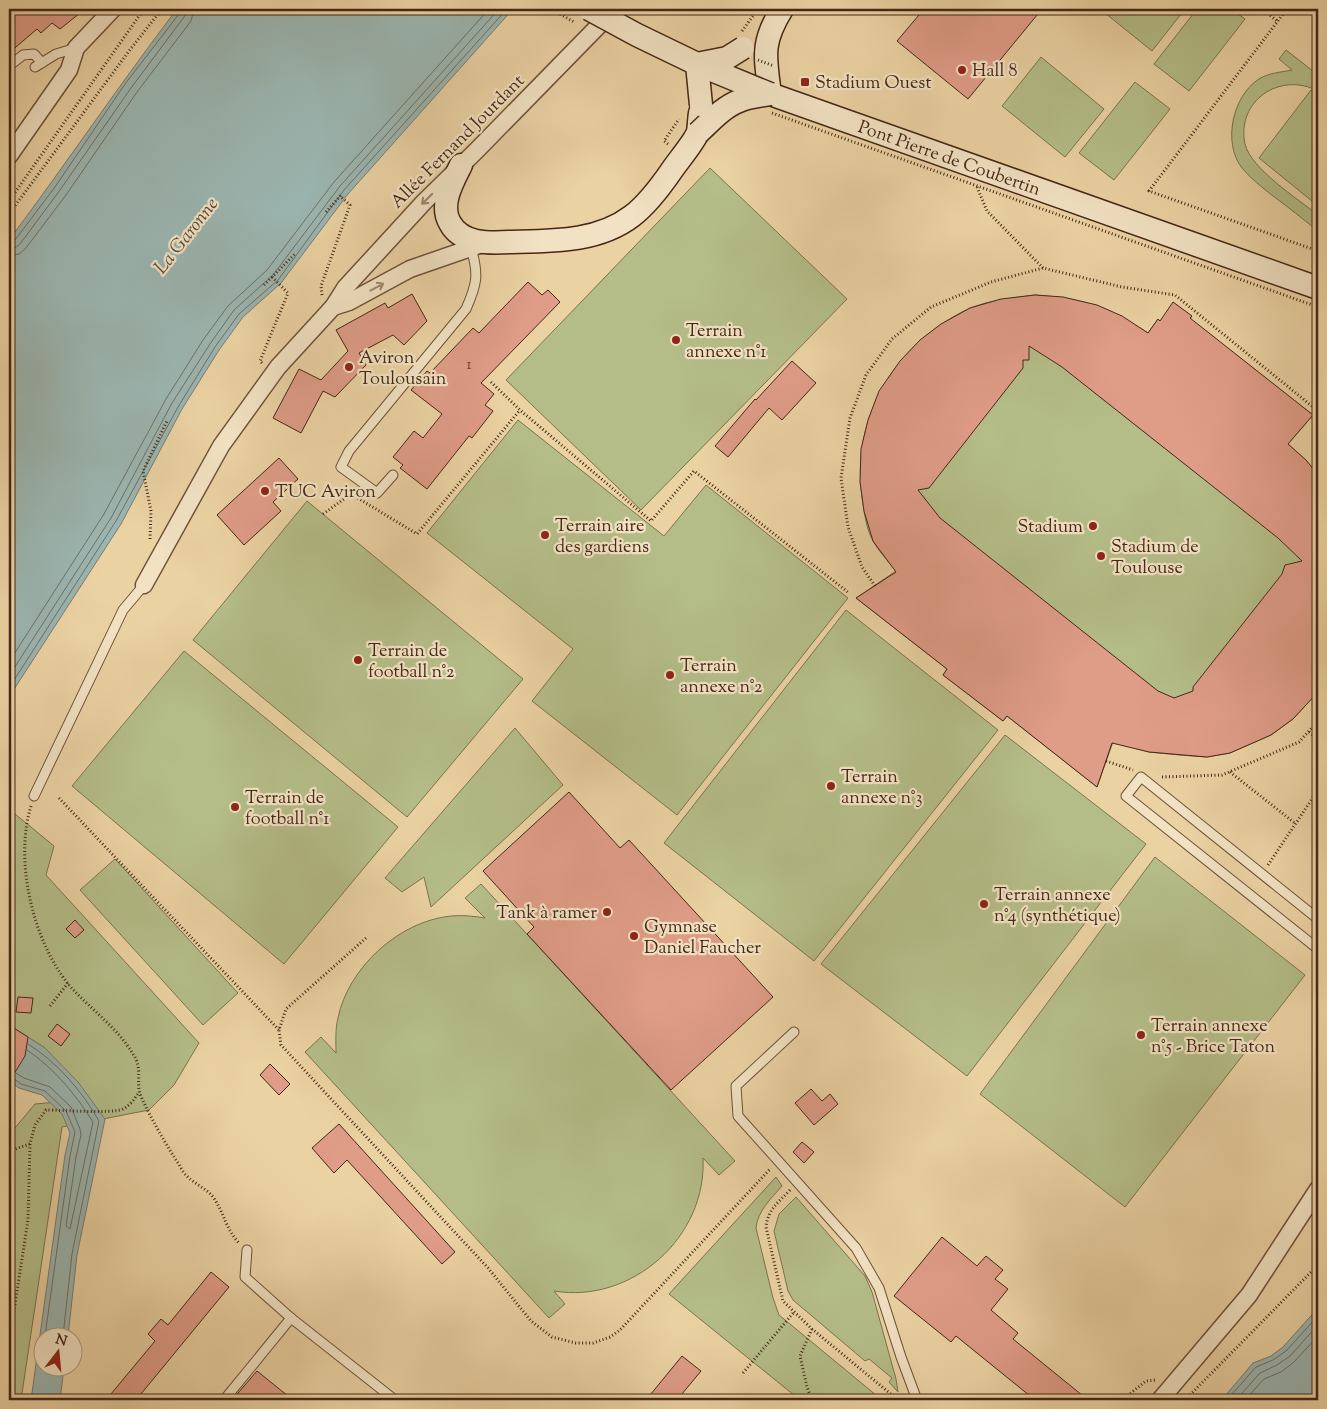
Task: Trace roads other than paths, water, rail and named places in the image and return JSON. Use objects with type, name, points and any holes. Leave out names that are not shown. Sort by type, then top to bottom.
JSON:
[{"type":"main road","points":[[698,133],[700,105],[697,64],[727,58],[744,48],[781,10]]},
{"type":"main road","points":[[461,165],[450,189],[446,204],[448,221],[455,230],[478,246],[563,241],[590,235],[613,227],[632,216],[650,199],[698,133],[720,113],[740,100],[773,102],[764,56],[768,36],[781,10]]},
{"type":"main road","name":"Pont Pierre de Coubertin","points":[[596,15],[773,102],[1318,288]]},
{"type":"street","points":[[9,156],[69,70],[76,48],[112,9]]},
{"type":"street","name":"Allée Fernand Jourdant","points":[[144,584],[221,446],[274,373],[333,307],[345,288],[424,202],[461,165],[596,15],[615,9]]},
{"type":"street","name":"Allée Fernand Jourdant","points":[[333,307],[349,302],[410,269],[478,246]]},
{"type":"street","points":[[1160,1400],[1249,1295],[1318,1189]]},
{"type":"lane","points":[[596,15],[634,40],[708,77],[773,102]]},
{"type":"lane","points":[[9,66],[23,55],[34,54],[39,65],[56,54],[76,48]]},
{"type":"lane","points":[[393,475],[378,492],[341,467],[349,452],[466,310],[477,276],[478,246]]},
{"type":"lane","points":[[34,796],[123,610],[144,584]]},
{"type":"lane","points":[[1318,919],[1141,777],[1126,796],[1318,948]]},
{"type":"lane","points":[[794,1032],[736,1086],[738,1116],[856,1248],[879,1288],[917,1400]]},
{"type":"lane","points":[[247,1250],[245,1276],[291,1318],[395,1400]]},
{"type":"lane","points":[[224,1400],[291,1318]]},
{"type":"water","name":"La Garonne","points":[[177,9],[513,9],[348,194],[281,283],[243,317],[219,350],[182,409],[121,524],[9,697],[9,240]]},
{"type":"water","points":[[9,1025],[45,1048],[78,1082],[105,1119],[77,1255],[69,1326],[41,1326],[65,1155],[70,1133],[62,1114],[42,1095],[19,1088],[9,1081]]},
{"type":"water","points":[[1318,1308],[1318,1400],[1218,1400],[1225,1396],[1253,1363],[1271,1356],[1283,1347]]},
{"type":"water","points":[[34,1376],[63,1376],[60,1400],[31,1400]]},
{"type":"place","name":"Hall 8","points":[[962,70]]},
{"type":"place","name":"Stadium Ouest","points":[[805,82]]},
{"type":"place","name":"Terrain annexe n°1","points":[[676,340]]},
{"type":"place","name":"Aviron Toulousain","points":[[349,367]]},
{"type":"place","name":"TUC Aviron","points":[[265,491]]},
{"type":"place","name":"Stadium","points":[[1093,526]]},
{"type":"place","name":"Terrain aire des gardiens","points":[[545,535]]},
{"type":"place","name":"Stadium de Toulouse","points":[[1101,556]]},
{"type":"place","name":"Terrain de football n°2","points":[[358,660]]},
{"type":"place","name":"Terrain annexe n°2","points":[[670,675]]},
{"type":"place","name":"Terrain annexe n°3","points":[[831,786]]},
{"type":"place","name":"Terrain de football n°1","points":[[235,807]]},
{"type":"place","name":"Terrain annexe n°4 (synthétique)","points":[[984,904]]},
{"type":"place","name":"Tank à ramer","points":[[607,912]]},
{"type":"place","name":"Gymnase Daniel Faucher","points":[[634,936]]},
{"type":"place","name":"Terrain annexe n°5 - Brice Taton","points":[[1141,1035]]}]
